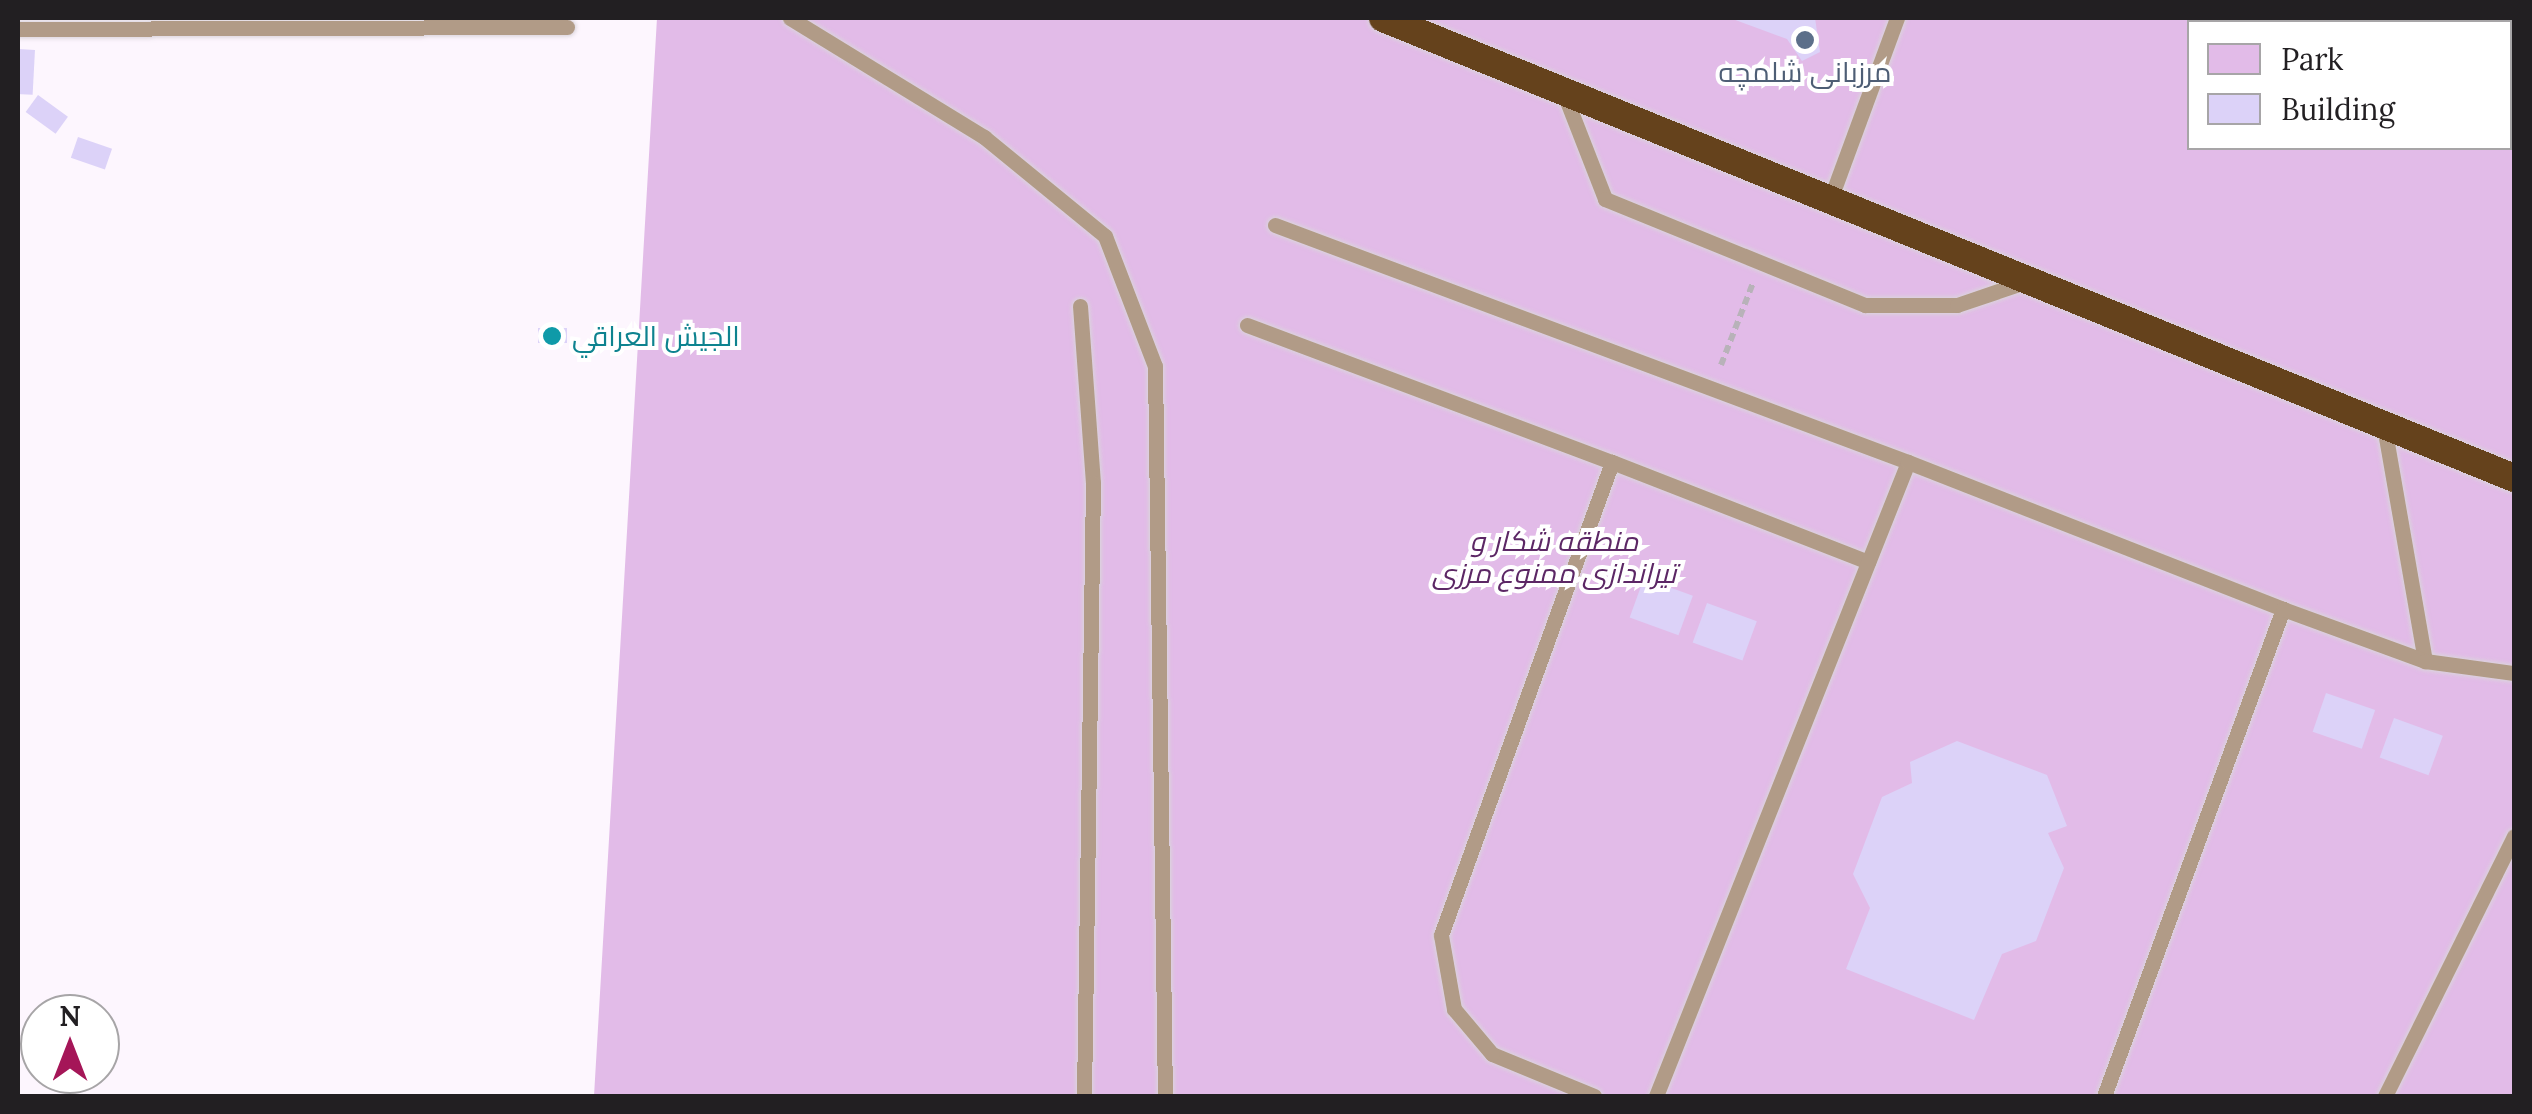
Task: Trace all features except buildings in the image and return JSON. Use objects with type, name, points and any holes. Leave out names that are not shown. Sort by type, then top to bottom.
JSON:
[{"type":"highway","points":[[1383,18],[2514,478]]},
{"type":"lane","points":[[790,18],[984,137],[1105,236],[1154,366],[1165,1096]]},
{"type":"lane","points":[[1830,200],[1897,18]]},
{"type":"lane","points":[[18,30],[567,27]]},
{"type":"lane","points":[[1562,91],[1605,200],[1865,305],[1956,305],[2028,281]]},
{"type":"lane","points":[[1275,225],[1908,462],[2283,610],[2425,661],[2514,673]]},
{"type":"lane","points":[[1080,306],[1093,483],[1084,1096]]},
{"type":"lane","points":[[1247,325],[1868,562]]},
{"type":"lane","points":[[2384,426],[2425,661]]},
{"type":"lane","points":[[1594,1096],[1492,1054],[1454,1009],[1441,936],[1612,462]]},
{"type":"lane","points":[[1656,1096],[1908,462]]},
{"type":"lane","points":[[2104,1096],[2283,610]]},
{"type":"lane","points":[[2385,1096],[2514,836]]},
{"type":"path","points":[[1712,389],[1760,263]]},
{"type":"green space","name":"منطقه شکار و تیراندازی ممنوع مرزی","points":[[657,18],[2514,18],[2514,1096],[594,1096]]},
{"type":"place","name":"مرزبانی شلمچه","points":[[1805,40]]},
{"type":"place","name":"الجيش العراقي","points":[[552,336]]}]
